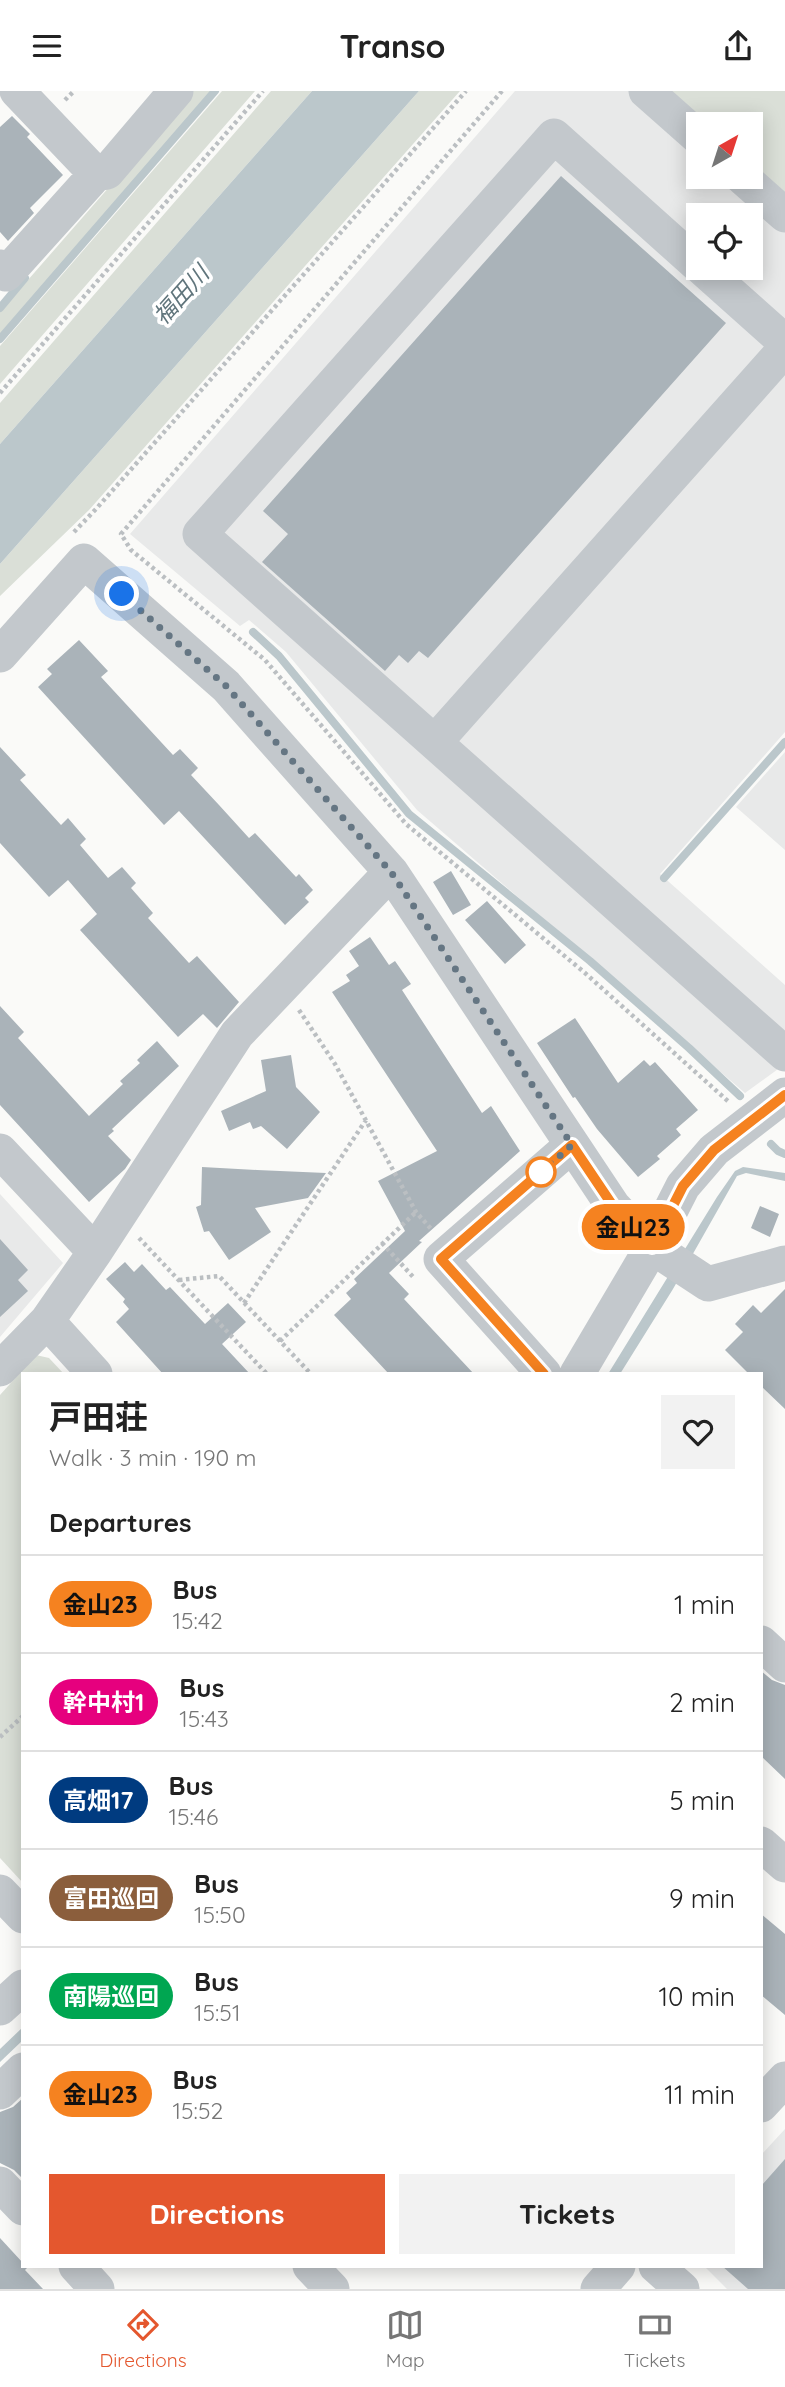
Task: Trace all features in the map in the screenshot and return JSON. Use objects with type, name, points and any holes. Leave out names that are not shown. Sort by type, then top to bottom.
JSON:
[{"type":"street","points":[[17,91],[96,174]]},
{"type":"street","points":[[0,267],[6,274],[96,174],[107,172],[176,91]]},
{"type":"street","points":[[646,91],[686,126]]},
{"type":"street","points":[[686,254],[554,136],[200,534],[785,1053]]},
{"type":"street","points":[[756,189],[785,215]]},
{"type":"street","points":[[716,280],[785,342]]},
{"type":"street","points":[[435,743],[785,349]]},
{"type":"street","points":[[0,655],[84,561],[226,686],[391,872],[613,1206],[670,1259],[708,1284],[785,1263]]},
{"type":"street","points":[[0,1369],[47,1321],[237,1034],[391,872]]},
{"type":"street","points":[[579,1372],[670,1259],[683,1186],[714,1150],[785,1095]]},
{"type":"street","points":[[542,1372],[441,1259],[572,1145]]},
{"type":"street","points":[[0,1151],[95,1252]]},
{"type":"street","points":[[47,1321],[93,1372]]},
{"type":"street","points":[[763,1645],[785,1665]]},
{"type":"street","points":[[763,1845],[785,1865]]},
{"type":"street","points":[[0,1892],[21,1914]]},
{"type":"street","points":[[0,2008],[21,1989]]},
{"type":"street","points":[[0,2092],[21,2072]]},
{"type":"street","points":[[763,2103],[785,2079]]},
{"type":"street","points":[[0,2184],[21,2207]]},
{"type":"street","points":[[78,2268],[97,2289]]},
{"type":"street","points":[[598,2289],[616,2268]]},
{"type":"street","points":[[658,2268],[682,2289]]},
{"type":"path","points":[[0,393],[263,91]]},
{"type":"path","points":[[68,538],[466,91]]},
{"type":"path","points":[[502,91],[121,534],[131,550],[265,660],[405,824],[586,973],[752,1123]]},
{"type":"path","points":[[292,1000],[335,1064],[415,1212],[438,1236]]},
{"type":"path","points":[[244,1303],[366,1121]]},
{"type":"path","points":[[280,1342],[415,1212]]},
{"type":"path","points":[[134,1232],[265,1372]]},
{"type":"path","points":[[179,1280],[219,1276],[309,1372]]},
{"type":"path","points":[[0,1737],[21,1718]]},
{"type":"shaded area","points":[[193,91],[212,91],[0,334],[0,312]]},
{"type":"shaded area","points":[[222,91],[255,91],[0,384],[0,346]]},
{"type":"shaded area","points":[[271,91],[312,91],[0,444],[0,403]]},
{"type":"shaded area","points":[[419,91],[460,91],[89,510],[0,596],[0,564]]},
{"type":"shaded area","points":[[515,91],[637,91],[686,136],[686,189],[744,189],[760,203],[686,203],[686,280],[763,280],[763,206],[785,226],[785,732],[660,874],[785,985],[785,1064],[745,1093],[417,810],[286,652],[249,620],[240,626],[130,534]]},
{"type":"shaded area","points":[[654,91],[785,91],[785,207],[763,188],[763,112],[686,112],[686,115]]},
{"type":"shaded area","points":[[785,752],[785,850],[736,807]]},
{"type":"shaded area","points":[[0,1194],[63,1263],[0,1337]]},
{"type":"shaded area","points":[[36,1355],[49,1358],[62,1372],[21,1372],[21,1881],[0,1858],[0,1395]]},
{"type":"shaded area","points":[[785,2129],[785,2289],[727,2289],[706,2268],[763,2268],[763,2153]]},
{"type":"water","name":"福田川","points":[[312,91],[419,91],[0,564],[0,444]]},
{"type":"water","points":[[743,1167],[785,1173],[785,1181],[746,1173],[737,1176],[673,1289],[621,1372],[609,1372],[717,1197],[735,1171]]},
{"type":"water","points":[[21,2029],[21,2042],[0,2062],[0,2049]]},
{"type":"building","points":[[12,116],[30,134],[27,137],[63,175],[30,208],[34,213],[8,241],[0,232],[0,127]]},
{"type":"building","points":[[561,176],[726,323],[428,658],[419,651],[408,663],[399,655],[385,671],[262,562],[288,534],[263,511]]},
{"type":"building","points":[[79,640],[108,671],[101,677],[173,755],[180,749],[198,768],[191,775],[249,838],[255,833],[296,877],[299,874],[313,890],[305,898],[309,902],[285,925],[179,811],[164,825],[38,687],[52,674],[47,669]]},
{"type":"building","points":[[0,747],[26,775],[20,780],[61,825],[68,818],[86,839],[80,845],[108,878],[122,867],[136,883],[131,888],[153,913],[148,918],[189,963],[197,956],[239,1002],[217,1028],[203,1014],[178,1037],[80,930],[97,914],[68,880],[49,897],[0,843]]},
{"type":"building","points":[[451,871],[471,905],[453,915],[433,882]]},
{"type":"building","points":[[487,901],[526,945],[505,964],[465,920]]},
{"type":"building","points":[[370,937],[389,965],[395,961],[411,984],[402,990],[482,1113],[491,1106],[520,1151],[419,1241],[422,1242],[389,1273],[409,1294],[404,1299],[472,1372],[387,1372],[334,1315],[351,1299],[346,1293],[357,1283],[354,1279],[405,1231],[378,1181],[437,1151],[332,992],[350,981],[346,975],[359,966],[349,951]]},
{"type":"building","points":[[0,1006],[24,1032],[18,1038],[89,1116],[123,1084],[120,1081],[140,1063],[137,1060],[157,1041],[179,1066],[112,1129],[114,1131],[108,1136],[131,1160],[125,1169],[89,1202],[0,1105]]},
{"type":"building","points":[[575,1018],[618,1083],[644,1060],[650,1066],[655,1062],[698,1110],[676,1129],[681,1135],[657,1156],[660,1159],[638,1177],[597,1129],[575,1097],[573,1098],[537,1043]]},
{"type":"building","points":[[291,1055],[296,1087],[320,1112],[287,1149],[261,1126],[253,1129],[250,1122],[229,1131],[221,1111],[266,1091],[261,1060]]},
{"type":"building","points":[[202,1167],[326,1173],[308,1198],[255,1208],[271,1232],[229,1260],[209,1231],[204,1232],[196,1207],[201,1205]]},
{"type":"building","points":[[760,1206],[779,1214],[770,1237],[751,1228]]},
{"type":"building","points":[[0,1239],[28,1270],[18,1280],[28,1291],[0,1317]]},
{"type":"building","points":[[125,1262],[134,1272],[142,1264],[166,1290],[170,1287],[205,1324],[228,1303],[246,1322],[222,1344],[248,1372],[161,1372],[116,1322],[129,1309],[123,1302],[125,1299],[106,1279]]},
{"type":"building","points":[[785,1289],[785,1409],[763,1388],[763,1372],[747,1372],[725,1350],[743,1332],[735,1324],[753,1305],[761,1313]]},
{"type":"building","points":[[763,1673],[785,1685],[785,1779],[763,1758]]},
{"type":"building","points":[[763,1916],[785,1934],[785,2015],[763,1997]]},
{"type":"building","points":[[21,2100],[21,2177],[0,2163],[0,2112],[13,2107]]},
{"type":"building","points":[[785,2159],[785,2289],[748,2289],[724,2268],[763,2268],[763,2184]]},
{"type":"building","points":[[0,2238],[21,2261],[21,2268],[27,2268],[25,2270],[43,2289],[0,2289]]},
{"type":"waterway","points":[[0,339],[215,91]]},
{"type":"waterway","points":[[0,308],[25,278]]},
{"type":"waterway","points":[[253,632],[279,656],[409,814],[590,961],[740,1096]]},
{"type":"waterway","points":[[664,878],[785,742]]},
{"type":"waterway","points":[[771,1144],[785,1154]]},
{"type":"bus line","name":"金山23","points":[[542,1372],[441,1259],[572,1145],[613,1206],[652,1247],[683,1186],[714,1150],[785,1095]]},
{"type":"route","points":[[122,594],[226,686],[391,872],[572,1145],[539,1174],[541,1172]]}]
